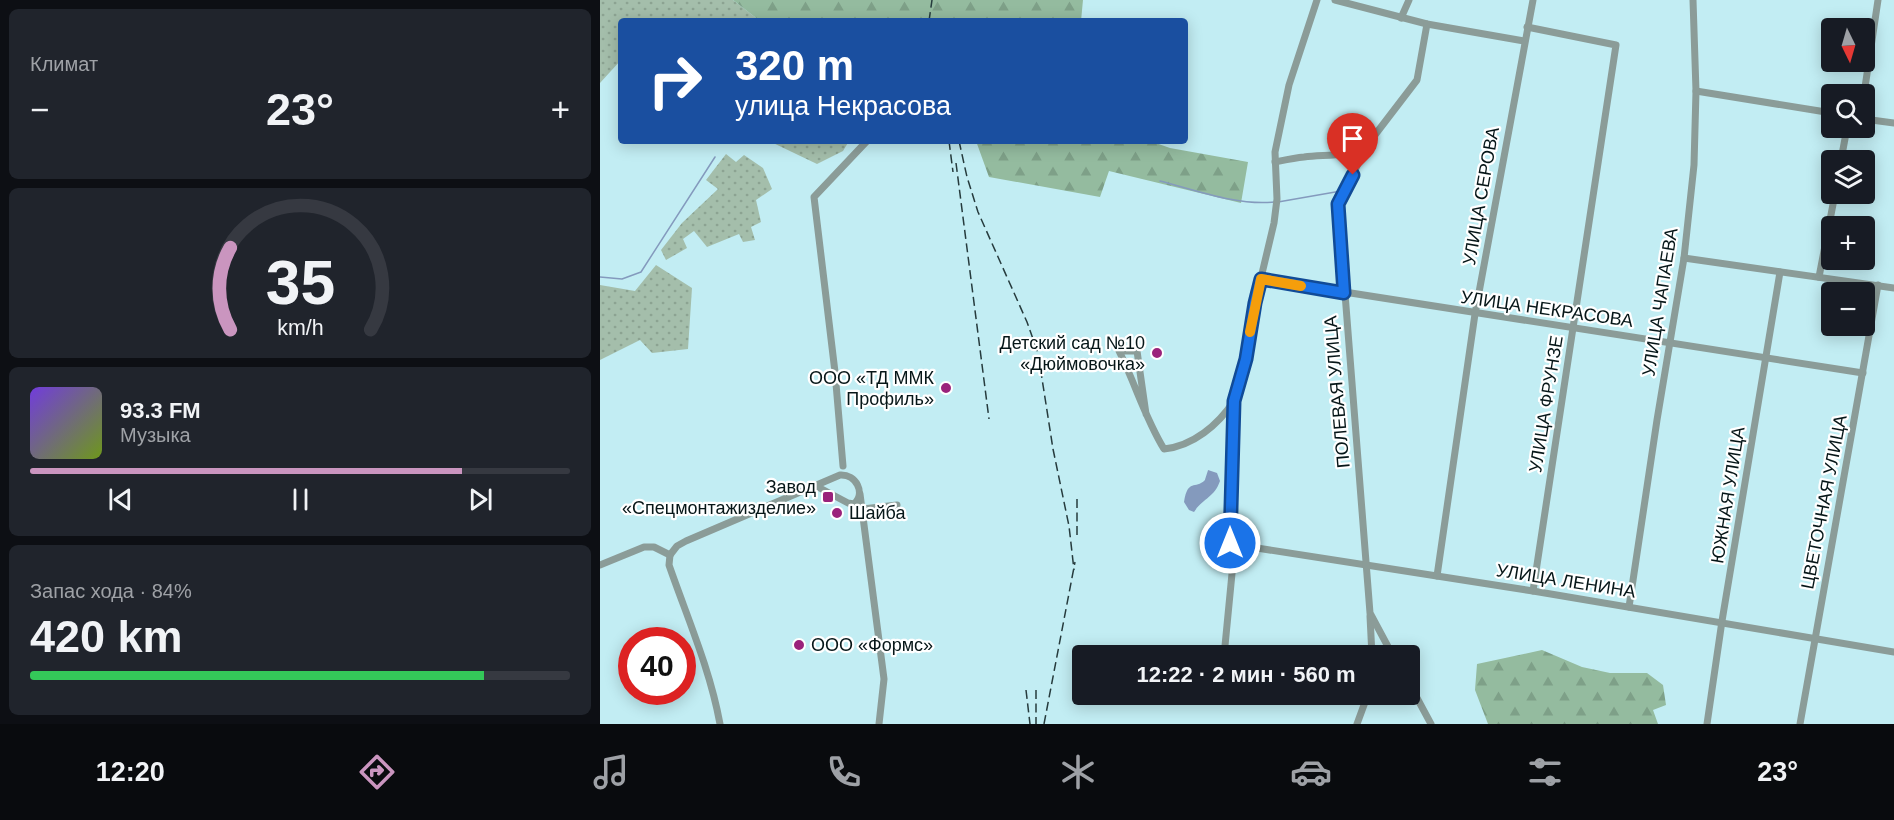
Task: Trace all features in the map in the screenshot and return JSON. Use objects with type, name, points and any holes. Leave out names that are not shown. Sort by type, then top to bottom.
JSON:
[{"type":"street","points":[[1225,645],[1234,553],[1229,530],[1234,401],[1245,365],[1255,303],[1274,223],[1275,152],[1289,85],[1317,0]]},
{"type":"street","points":[[1335,0],[1431,25],[1524,41]]},
{"type":"street","points":[[1401,18],[1409,0]]},
{"type":"street","name":"УЛИЦА СЕРОВА","points":[[1437,576],[1475,314],[1533,0]]},
{"type":"street","name":"УЛИЦА ЧАПАЕВА","points":[[1629,607],[1684,258],[1694,165],[1696,91],[1693,0]]},
{"type":"street","points":[[1865,84],[1878,0]]},
{"type":"street","name":"ПОЛЕВАЯ УЛИЦА","points":[[1371,645],[1338,204],[1368,144],[1417,80],[1431,25]]},
{"type":"street","name":"УЛИЦА ФРУНЗЕ","points":[[1527,27],[1616,45],[1533,591]]},
{"type":"street","points":[[1696,91],[1821,111]]},
{"type":"street","points":[[1875,120],[1894,123]]},
{"type":"street","points":[[864,144],[814,197],[824,268],[843,466],[856,482],[863,508],[884,679],[879,724]]},
{"type":"street","points":[[1275,162],[1306,156],[1335,156],[1356,152],[1368,144]]},
{"type":"street","points":[[1819,277],[1832,204]]},
{"type":"street","points":[[1684,258],[1894,288]]},
{"type":"street","name":"ЮЖНАЯ УЛИЦА","points":[[1707,724],[1780,272]]},
{"type":"street","name":"УЛИЦА НЕКРАСОВА","points":[[1261,279],[1573,329],[1670,341],[1863,373]]},
{"type":"street","name":"ЦВЕТОЧНАЯ УЛИЦА","points":[[1800,724],[1878,285]]},
{"type":"street","points":[[1146,414],[1137,351],[1119,351],[1131,374],[1146,414],[1164,449],[1174,448],[1212,428],[1234,401]]},
{"type":"street","points":[[826,492],[828,485],[843,466]]},
{"type":"street","points":[[720,724],[705,665],[669,565],[670,555],[677,546],[687,541],[834,478],[845,475],[852,477]]},
{"type":"street","points":[[816,486],[841,501],[863,508],[897,505]]},
{"type":"street","points":[[854,504],[860,492]]},
{"type":"street","points":[[600,565],[644,547],[654,547],[670,555]]},
{"type":"street","name":"УЛИЦА ЛЕНИНА","points":[[1234,553],[1241,554],[1257,548],[1722,621],[1894,652]]},
{"type":"street","points":[[1370,613],[1387,645]]},
{"type":"street","points":[[1420,704],[1431,724]]},
{"type":"street","points":[[1357,724],[1364,705]]},
{"type":"green space","points":[[600,0],[733,0],[756,18],[618,18],[618,63],[600,83]]},
{"type":"green space","points":[[733,0],[1083,0],[1081,18],[756,18]]},
{"type":"green space","points":[[775,144],[847,144],[843,151],[817,164]]},
{"type":"green space","points":[[977,144],[1159,144],[1248,162],[1241,203],[1109,171],[1100,197],[989,177]]},
{"type":"green space","points":[[726,154],[736,162],[744,155],[763,168],[772,189],[756,200],[761,222],[751,227],[755,240],[743,242],[739,234],[707,247],[694,231],[683,239],[687,248],[666,260],[661,250],[682,223],[718,189],[706,180]]},
{"type":"green space","points":[[656,265],[692,288],[688,349],[652,353],[640,340],[600,360],[600,285],[635,291]]},
{"type":"green space","points":[[1542,650],[1582,667],[1610,673],[1647,673],[1663,685],[1666,705],[1653,710],[1658,724],[1488,724],[1475,690],[1477,664]]},
{"type":"water","points":[[1208,470],[1217,473],[1220,481],[1218,487],[1194,512],[1189,510],[1184,502],[1188,490],[1205,480]]},
{"type":"waterway","points":[[600,277],[622,279],[641,272],[715,157]]},
{"type":"waterway","points":[[1160,181],[1246,202],[1274,202]]},
{"type":"waterway","points":[[1278,202],[1341,191]]},
{"type":"railway","points":[[929,18],[932,0]]},
{"type":"railway","points":[[949,144],[953,172]]},
{"type":"railway","points":[[960,144],[978,212],[1027,322],[1038,353],[1053,449],[1069,526],[1074,570]]},
{"type":"railway","points":[[956,163],[989,419]]},
{"type":"railway","points":[[1077,497],[1077,535]]},
{"type":"railway","points":[[1044,724],[1075,562]]},
{"type":"railway","points":[[1026,690],[1030,724]]},
{"type":"railway","points":[[1036,690],[1036,724]]},
{"type":"slow traffic","points":[[1250,332],[1261,279],[1301,286]]},
{"type":"place","name":"Детский сад №10 «Дюймовочка»","points":[[1157,353]]},
{"type":"place","name":"ООО «ТД ММК Профиль»","points":[[946,388]]},
{"type":"place","name":"Завод «Спецмонтажизделие»","points":[[828,497]]},
{"type":"place","name":"Шайба","points":[[837,513]]},
{"type":"place","name":"ООО «Формс»","points":[[799,645]]},
{"type":"route","points":[[1230,543],[1234,401],[1246,359],[1261,279],[1344,293],[1338,204],[1353,175]]}]
